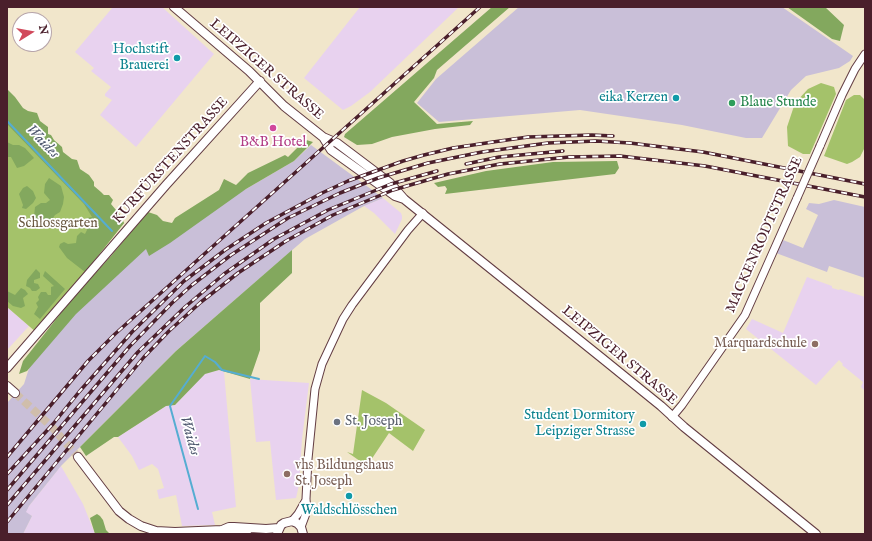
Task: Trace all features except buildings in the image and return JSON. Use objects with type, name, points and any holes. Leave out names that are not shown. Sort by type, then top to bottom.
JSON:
[{"type":"main road","name":"LEIPZIGER STRASSE","points":[[174,7],[260,81],[284,106],[323,137],[337,143],[390,183],[404,199],[603,359],[816,534]]},
{"type":"main road","name":"KURFÜRSTENSTRASSE","points":[[7,368],[166,185],[260,81]]},
{"type":"main road","points":[[7,386],[15,393]]},
{"type":"main road","points":[[78,457],[119,511],[141,526],[156,531],[175,532],[222,530],[229,527],[278,531],[284,523],[292,521],[297,523],[302,530]]},
{"type":"main road","points":[[222,530],[229,534],[247,534]]},
{"type":"street","name":"MACKENRODTSTRASSE","points":[[672,416],[682,405],[745,314],[842,95],[855,69],[865,54]]},
{"type":"street","points":[[302,530],[307,511],[306,499],[315,389],[322,364],[343,319],[352,305],[408,230],[423,213]]},
{"type":"street","points":[[292,521],[298,514],[306,499]]},
{"type":"shaded area","points":[[113,7],[162,7],[214,54],[136,147],[100,115],[112,100],[105,96],[111,87],[91,71],[94,68],[75,52]]},
{"type":"shaded area","points":[[360,7],[459,7],[370,92],[343,110],[304,78]]},
{"type":"shaded area","points":[[519,7],[782,7],[853,56],[850,61],[839,68],[806,76],[791,90],[762,138],[746,138],[682,125],[580,110],[439,122],[417,103],[436,79]]},
{"type":"shaded area","points":[[311,145],[383,198],[364,206],[305,239],[176,351],[61,466],[29,506],[26,512],[32,516],[23,534],[7,534],[7,403],[24,384],[31,362],[75,313],[166,228],[246,189],[294,161]]},
{"type":"shaded area","points":[[383,198],[401,213],[402,216],[395,234],[374,213],[364,206]]},
{"type":"shaded area","points":[[834,200],[865,207],[865,278],[829,266],[827,272],[776,253],[783,240],[803,248],[818,215],[806,209],[809,203],[819,204]]},
{"type":"shaded area","name":"Marquardschule","points":[[807,277],[832,286],[832,288],[865,297],[865,391],[861,387],[863,382],[842,365],[843,364],[839,360],[816,385],[746,329],[752,319],[783,333]]},
{"type":"shaded area","points":[[7,307],[29,326],[7,350]]},
{"type":"shaded area","points":[[219,370],[224,372],[236,507],[212,512],[215,525],[182,526],[176,495],[159,499],[157,490],[164,488],[158,469],[152,464],[139,470],[132,456],[118,437],[166,406],[175,405],[204,374]]},
{"type":"shaded area","points":[[250,379],[309,383],[302,439],[299,485],[296,498],[276,500],[270,441],[256,442]]},
{"type":"shaded area","points":[[61,466],[83,504],[95,534],[23,534],[32,516],[25,512]]},
{"type":"green space","points":[[492,7],[510,7],[437,70],[434,78],[414,102],[437,124],[473,121],[470,125],[435,129],[392,137],[372,144],[357,145],[344,137],[345,134]]},
{"type":"green space","points":[[787,7],[825,7],[844,25],[840,41],[832,39]]},
{"type":"green space","points":[[821,83],[834,87],[836,94],[810,154],[803,154],[788,146],[787,127],[795,103],[808,89]]},
{"type":"green space","points":[[7,89],[23,108],[37,113],[40,121],[48,127],[48,134],[51,135],[62,147],[63,152],[72,159],[77,160],[80,169],[89,175],[94,182],[94,186],[104,195],[109,195],[113,200],[111,204],[121,216],[124,223],[85,272],[67,258],[59,247],[60,244],[64,242],[68,244],[76,243],[77,236],[81,232],[85,234],[87,230],[85,224],[87,218],[92,217],[84,204],[7,124]]},
{"type":"green space","name":"Schlossgarten","points":[[7,92],[124,223],[37,333],[7,307]]},
{"type":"green space","points":[[854,95],[860,95],[865,100],[865,147],[860,157],[847,164],[824,156],[846,100]]},
{"type":"green space","points":[[303,139],[313,142],[294,161],[246,189],[170,243],[149,256],[146,249],[76,314],[27,371],[19,374],[23,361],[72,299],[148,212],[157,215],[163,221],[172,223],[175,218],[219,190],[224,179],[236,185],[248,173],[285,155],[288,157],[300,145],[299,142]]},
{"type":"green space","points":[[7,142],[25,148],[34,158],[24,166],[17,168],[11,157],[7,157]]},
{"type":"green space","points":[[617,161],[619,168],[615,174],[445,194],[447,189],[445,186],[438,187],[434,183],[486,171],[553,162]]},
{"type":"green space","points":[[49,178],[61,186],[64,197],[63,204],[60,212],[55,215],[51,221],[37,223],[34,216],[35,207],[50,200],[44,193],[45,184]]},
{"type":"green space","points":[[27,186],[33,191],[36,198],[26,209],[22,208],[23,205],[19,194],[23,188]]},
{"type":"green space","points":[[292,250],[292,273],[260,303],[260,350],[250,379],[219,370],[205,374],[175,405],[166,406],[118,437],[114,437],[86,456],[80,447],[176,351]]},
{"type":"green space","points":[[36,269],[40,273],[40,278],[34,280],[34,283],[38,284],[40,288],[36,291],[32,291],[26,286],[27,280]]},
{"type":"green space","points":[[45,271],[65,289],[40,319],[34,314],[38,307],[36,303],[39,300],[38,297],[41,292],[46,292],[48,295],[51,295],[51,287],[54,286],[43,276]]},
{"type":"green space","points":[[21,288],[28,294],[23,298],[25,306],[21,308],[13,306],[7,301],[7,291],[15,295]]},
{"type":"green space","points":[[362,390],[386,403],[425,430],[413,451],[389,433],[367,466],[347,452],[353,454]]},
{"type":"green space","points":[[97,514],[103,520],[106,530],[110,534],[95,534],[90,518]]},
{"type":"waterway","name":"Waides","points":[[7,121],[112,231]]},
{"type":"waterway","name":"Waides","points":[[198,509],[170,406],[205,356],[215,362],[222,370],[259,379]]},
{"type":"tunnel","points":[[15,393],[53,428],[78,457]]},
{"type":"railway","points":[[7,457],[88,361],[115,334],[480,7]]},
{"type":"railway","points":[[7,474],[53,424],[132,332],[184,281],[225,250],[266,223],[348,181],[424,155],[453,148],[528,137],[592,135],[613,136]]},
{"type":"railway","points":[[7,490],[130,346],[192,285],[231,255],[288,218],[340,193],[378,178],[428,163],[482,152],[548,143],[596,141],[630,143],[703,152],[865,184]]},
{"type":"railway","points":[[466,164],[499,157],[563,151]]},
{"type":"railway","points":[[7,522],[144,357],[169,331],[201,302],[238,273],[286,241],[333,215],[393,190],[448,174],[500,164],[569,157],[620,156],[705,166],[865,197]]},
{"type":"railway","points":[[7,505],[138,352],[185,307],[224,274],[274,239],[328,210],[391,184],[437,171]]},
{"type":"place","name":"Hochstift Brauerei","points":[[177,58]]},
{"type":"place","name":"eika Kerzen","points":[[676,98]]},
{"type":"place","name":"Blaue Stunde","points":[[732,103]]},
{"type":"place","name":"B&B Hotel","points":[[273,128]]},
{"type":"place","name":"Marquardschule","points":[[815,344]]},
{"type":"place","name":"St. Joseph","points":[[337,422]]},
{"type":"place","name":"Student Dormitory Leipziger Strasse","points":[[643,424]]},
{"type":"place","name":"vhs Bildungshaus St. Joseph","points":[[287,474]]},
{"type":"place","name":"Waldschlösschen","points":[[349,496]]}]
